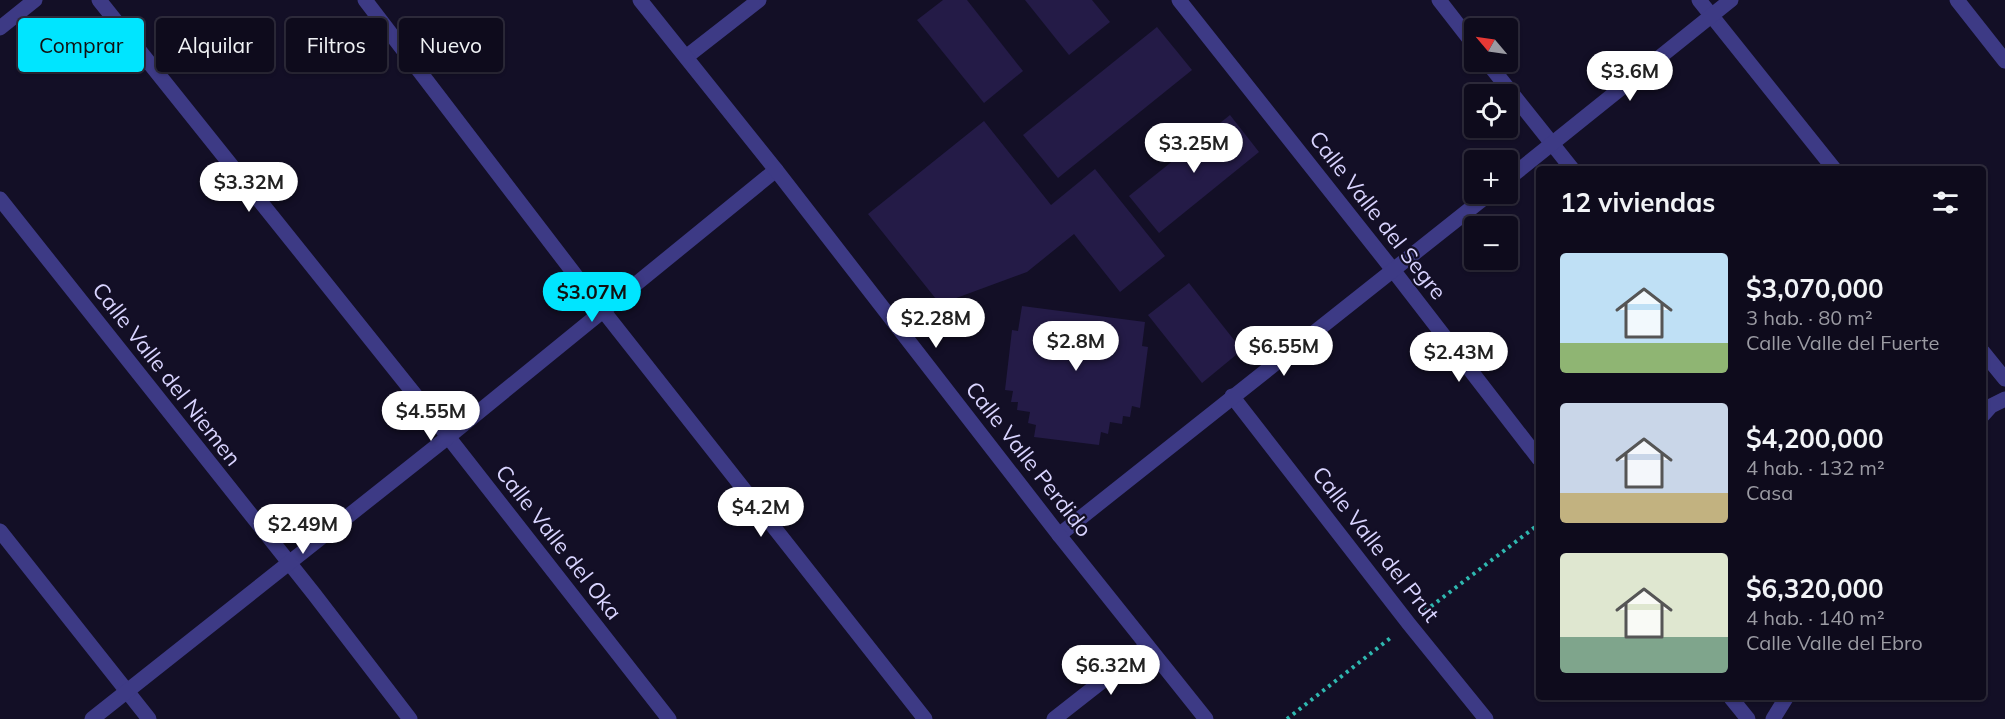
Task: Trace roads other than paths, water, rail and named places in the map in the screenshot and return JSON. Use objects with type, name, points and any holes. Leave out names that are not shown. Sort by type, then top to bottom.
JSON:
[{"type":"street","points":[[0,28],[35,0]]},
{"type":"street","name":"Calle Valle del Oka","points":[[99,0],[448,437],[669,719]]},
{"type":"street","points":[[365,0],[603,310],[925,719]]},
{"type":"street","name":"Calle Valle Perdido","points":[[640,0],[1206,719]]},
{"type":"street","points":[[686,57],[759,0]]},
{"type":"street","name":"Calle Valle del Segre","points":[[1179,0],[1536,455]]},
{"type":"street","points":[[1439,0],[1464,32]]},
{"type":"street","points":[[1699,0],[1832,166]]},
{"type":"street","points":[[1518,171],[1731,0]]},
{"type":"street","points":[[1958,0],[2005,61]]},
{"type":"street","points":[[1495,72],[1570,166]]},
{"type":"street","points":[[92,719],[448,437],[776,170]]},
{"type":"street","name":"Calle Valle del Niemen","points":[[0,199],[314,594],[410,719]]},
{"type":"street","points":[[1059,534],[1476,204]]},
{"type":"street","points":[[1986,356],[2005,379]]},
{"type":"street","name":"Calle Valle del Prut","points":[[1232,396],[1409,624],[1486,719]]},
{"type":"street","points":[[1986,411],[1991,405],[2005,399]]},
{"type":"street","points":[[0,531],[149,719]]},
{"type":"street","points":[[1054,719],[1147,646]]},
{"type":"street","points":[[1733,700],[1748,719]]},
{"type":"street","points":[[1773,719],[1785,700]]}]
